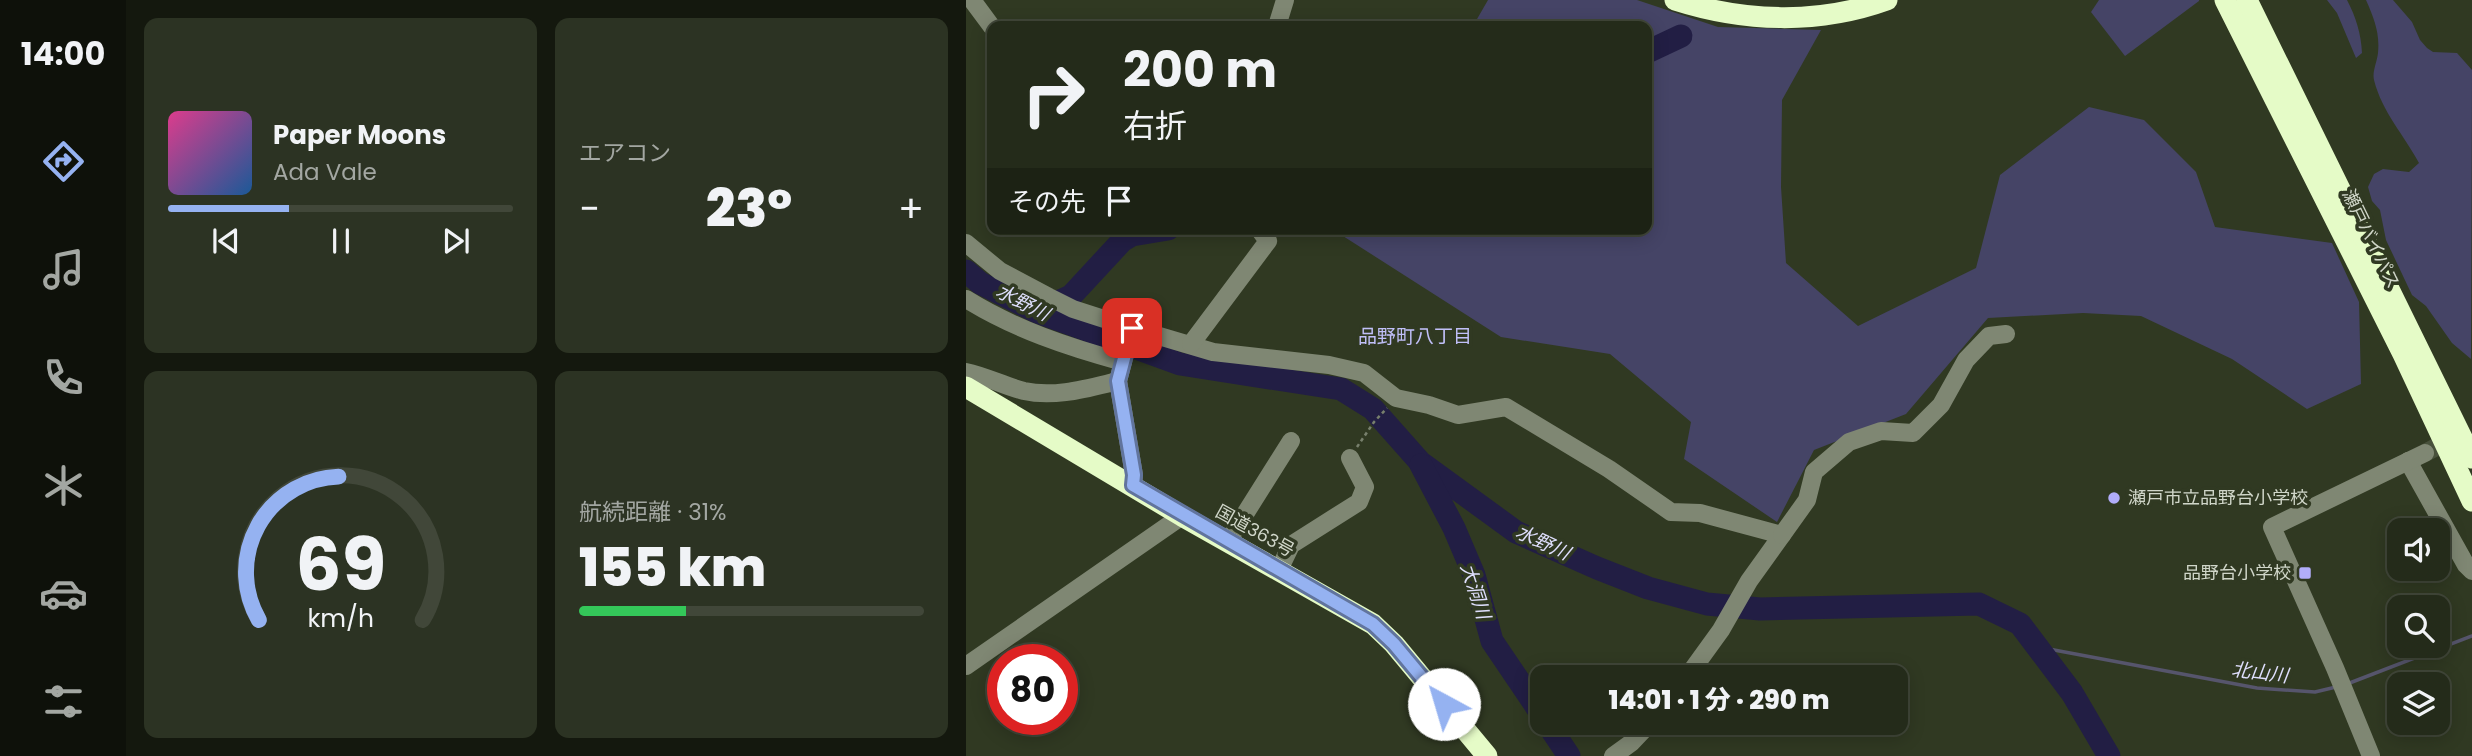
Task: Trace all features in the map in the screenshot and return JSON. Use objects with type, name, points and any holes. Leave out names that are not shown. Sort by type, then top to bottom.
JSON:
[{"type":"highway","points":[[1675,0],[1730,15],[1746,5],[1777,19],[1814,17],[1872,6],[1887,0]]},
{"type":"highway","name":"瀬戸バイパス","points":[[2225,0],[2403,354],[2472,501]]},
{"type":"highway","name":"瀬戸バイパス","points":[[2247,0],[2472,458]]},
{"type":"highway","name":"国道363号","points":[[966,387],[1182,516],[1373,624],[1394,644],[1487,756]]},
{"type":"street","points":[[972,0],[988,21]]},
{"type":"street","points":[[1279,21],[1285,0]]},
{"type":"street","points":[[1191,344],[1268,241],[1264,235]]},
{"type":"street","points":[[966,243],[1000,271],[1049,297],[1073,309],[1132,328],[1213,352],[1329,365],[1364,373],[1396,398],[1458,415],[1506,407],[1609,469],[1671,512],[1700,513],[1782,535]]},
{"type":"street","points":[[966,299],[990,314],[1074,349],[1123,362]]},
{"type":"street","points":[[1132,328],[1118,381],[1134,475],[1133,485]]},
{"type":"street","points":[[1696,665],[1721,630],[1749,581],[1807,500],[1814,472],[1849,442],[1881,431],[1913,433],[1941,405],[1966,360],[1989,336],[2006,334]]},
{"type":"street","points":[[966,372],[1024,391],[1050,394],[1118,381]]},
{"type":"street","points":[[1228,541],[1291,441]]},
{"type":"street","points":[[2371,756],[2272,527],[2425,453]]},
{"type":"street","points":[[1279,570],[1291,545],[1359,502],[1365,486],[1349,458]]},
{"type":"street","points":[[2408,461],[2466,565],[2472,571]]},
{"type":"street","points":[[966,666],[1182,516]]},
{"type":"street","points":[[1613,756],[1639,735]]},
{"type":"path","points":[[1349,458],[1374,422],[1396,398]]},
{"type":"shaded area","points":[[1488,0],[1637,0],[1718,27],[1821,30],[1782,100],[1781,187],[1786,263],[1858,326],[1976,268],[2000,175],[2089,107],[2144,120],[2196,172],[2215,227],[2332,243],[2359,302],[2361,384],[2307,409],[2232,359],[2141,316],[2083,313],[1988,318],[1906,414],[1814,450],[1777,522],[1684,459],[1691,422],[1610,354],[1501,337],[1341,235],[1652,235],[1652,21],[1476,21]]},
{"type":"shaded area","points":[[2099,0],[2199,1],[2125,56],[2091,12]]},
{"type":"shaded area","points":[[2327,0],[2347,0],[2360,39],[2362,53],[2356,58],[2337,13]]},
{"type":"shaded area","points":[[2366,0],[2393,0],[2412,22],[2427,48],[2433,52],[2457,53],[2472,70],[2471,359],[2452,343],[2426,306],[2412,295],[2386,240],[2380,210],[2372,201],[2368,187],[2374,174],[2383,169],[2409,172],[2419,163],[2378,92],[2374,70],[2378,39]]},
{"type":"waterway","points":[[1652,50],[1681,36]]},
{"type":"waterway","points":[[1043,309],[1071,296],[1122,241],[1132,235]]},
{"type":"waterway","name":"水野川","points":[[966,271],[980,283],[1037,312],[1180,364],[1341,389],[1373,409],[1420,462],[1516,532],[1648,588],[1707,604],[1760,609],[1979,604],[2020,624],[2072,693],[2109,756]]},
{"type":"waterway","name":"大洞川","points":[[1421,465],[1454,528],[1474,575],[1492,641],[1530,697]]},
{"type":"waterway","name":"北山川","points":[[2347,684],[2472,636]]},
{"type":"waterway","name":"北山川","points":[[2038,647],[2257,688],[2315,692],[2336,687]]},
{"type":"waterway","name":"大洞川","points":[[1555,735],[1569,756]]},
{"type":"tunnel","points":[[2425,453],[2472,428]]},
{"type":"place","name":"瀬戸市立品野台小学校","points":[[2114,498]]},
{"type":"place","name":"品野台小学校","points":[[2305,573]]},
{"type":"district","name":"品野町八丁目","points":[[1415,336]]},
{"type":"route","points":[[1132,328],[1118,381],[1134,475],[1133,485],[1182,516],[1373,624],[1394,644],[1444,704]]}]
